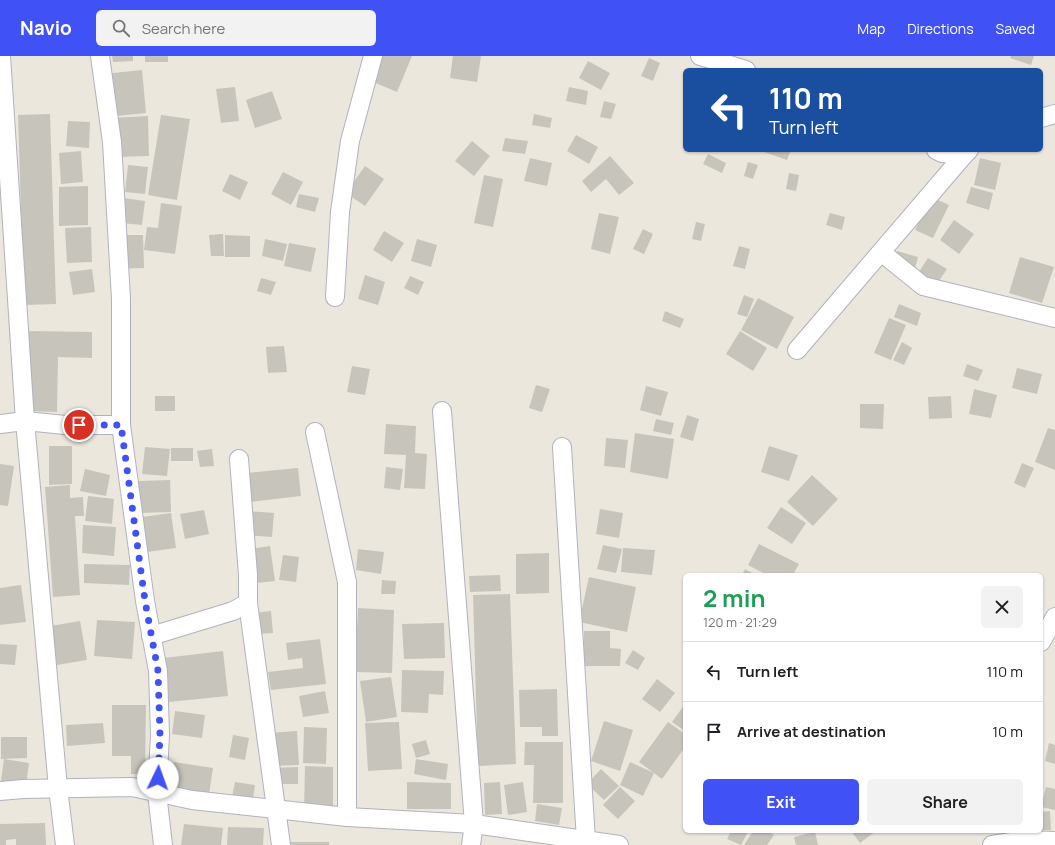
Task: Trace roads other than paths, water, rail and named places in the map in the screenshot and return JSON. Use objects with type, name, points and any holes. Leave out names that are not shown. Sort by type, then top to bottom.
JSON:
[{"type":"street","points":[[1,56],[25,421],[58,788],[65,845]]},
{"type":"street","points":[[100,56],[112,142],[121,292],[121,425],[151,636],[158,671],[160,735],[157,792],[163,845]]},
{"type":"street","points":[[335,297],[340,212],[350,141],[373,56]]},
{"type":"street","points":[[700,56],[739,68]]},
{"type":"street","points":[[1043,117],[1055,114]]},
{"type":"street","points":[[940,152],[966,152]]},
{"type":"street","points":[[797,350],[966,152]]},
{"type":"street","points":[[881,252],[923,286],[1055,318]]},
{"type":"street","points":[[442,411],[474,824],[471,845]]},
{"type":"street","points":[[0,424],[25,421],[65,426],[121,425]]},
{"type":"street","points":[[315,432],[347,582],[347,817]]},
{"type":"street","points":[[562,447],[586,841]]},
{"type":"street","points":[[239,459],[248,576],[248,603],[281,845]]},
{"type":"street","points":[[151,636],[233,612],[248,603]]},
{"type":"street","points":[[1043,638],[1055,617]]},
{"type":"street","points":[[0,791],[58,788],[132,787],[192,800],[276,808],[347,817],[474,824],[619,845]]},
{"type":"street","points":[[992,845],[1024,836],[1055,841]]}]
